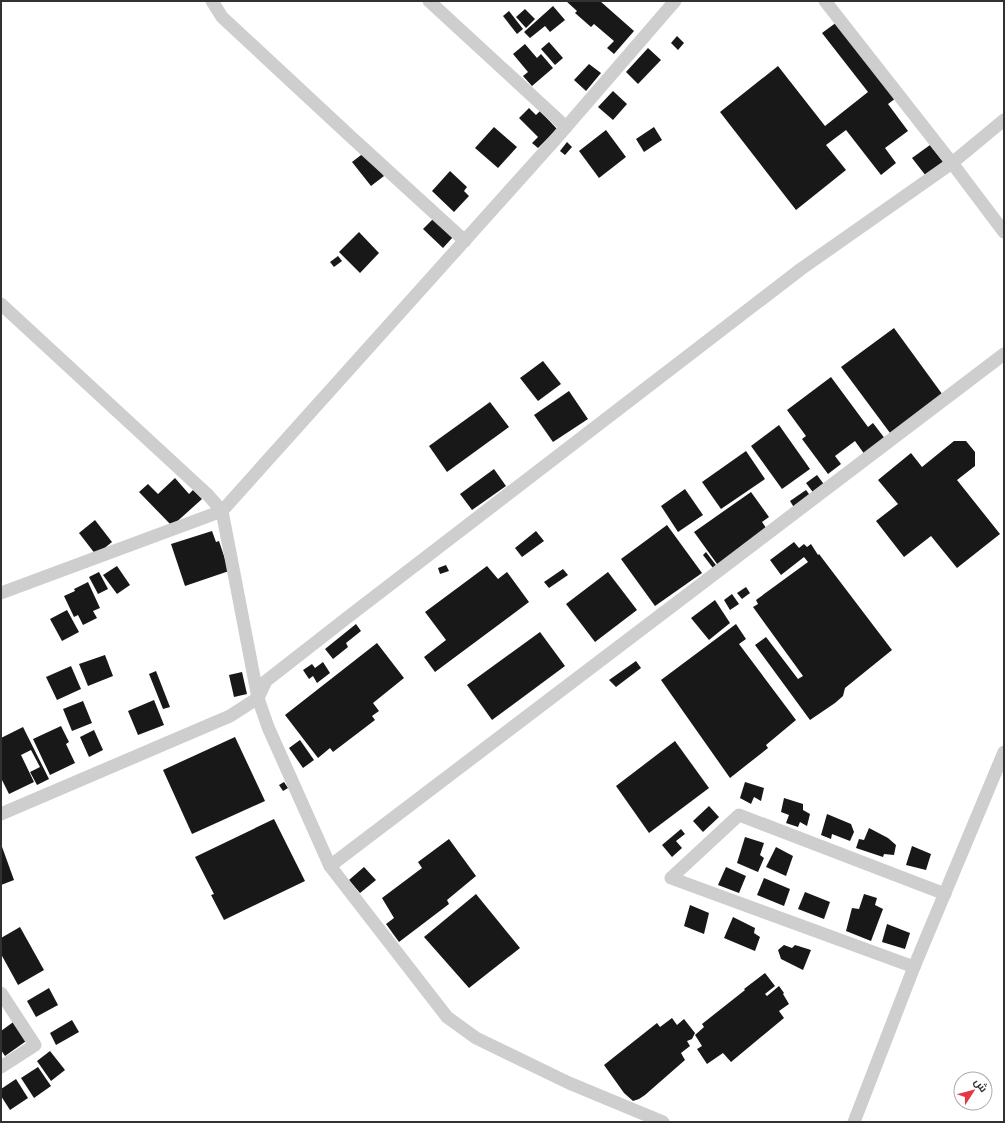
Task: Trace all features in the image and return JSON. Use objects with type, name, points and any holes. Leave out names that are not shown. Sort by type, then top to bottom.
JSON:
[{"type":"street","points":[[212,1],[222,17],[464,241]]},
{"type":"street","points":[[429,1],[566,127]]},
{"type":"street","points":[[1,593],[222,511],[566,127],[675,1]]},
{"type":"street","points":[[825,1],[1004,232]]},
{"type":"street","points":[[1,814],[230,716],[258,698],[266,681],[348,617],[801,269],[952,163],[1004,120]]},
{"type":"street","points":[[1,304],[208,495],[222,511],[258,698],[268,727],[330,866],[447,1017],[476,1038],[569,1083],[663,1122]]},
{"type":"street","points":[[330,866],[1004,354]]},
{"type":"street","points":[[854,1122],[914,967],[1004,752]]},
{"type":"street","points":[[914,967],[671,878],[739,816],[945,894]]},
{"type":"street","points":[[1,993],[35,1045],[1,1067]]},
{"type":"building","points":[[566,1],[600,1],[634,31],[614,54],[607,48],[614,41],[594,24],[591,27],[575,13],[577,11]]},
{"type":"building","points":[[553,6],[565,20],[550,32],[545,26],[530,38],[524,32]]},
{"type":"building","points":[[525,9],[535,19],[526,28],[516,17]]},
{"type":"building","points":[[509,11],[523,29],[517,34],[503,16]]},
{"type":"building","points":[[837,22],[896,98],[888,104],[908,131],[885,148],[896,163],[881,175],[846,130],[826,145],[846,170],[796,210],[720,112],[778,66],[825,126],[868,92],[822,33]]},
{"type":"building","points":[[677,36],[684,43],[678,50],[671,43]]},
{"type":"building","points":[[549,42],[563,58],[555,65],[541,49]]},
{"type":"building","points":[[525,44],[537,58],[541,54],[553,68],[532,86],[523,76],[528,72],[513,54]]},
{"type":"building","points":[[648,48],[661,60],[638,84],[626,72]]},
{"type":"building","points":[[589,64],[601,73],[586,91],[574,80]]},
{"type":"building","points":[[613,91],[627,104],[613,120],[598,107]]},
{"type":"building","points":[[529,108],[536,115],[540,111],[557,129],[538,148],[532,143],[538,137],[519,118]]},
{"type":"building","points":[[494,127],[517,147],[498,168],[475,148]]},
{"type":"building","points":[[654,127],[662,140],[644,152],[636,139]]},
{"type":"building","points":[[606,130],[626,157],[599,178],[579,151]]},
{"type":"building","points":[[567,142],[572,147],[565,155],[560,151]]},
{"type":"building","points":[[930,145],[944,163],[926,176],[912,158]]},
{"type":"building","points":[[365,152],[384,176],[371,186],[352,162]]},
{"type":"building","points":[[450,171],[467,187],[464,191],[469,196],[454,212],[432,191]]},
{"type":"building","points":[[434,218],[453,237],[443,248],[423,229]]},
{"type":"building","points":[[359,232],[379,253],[360,273],[339,252]]},
{"type":"building","points":[[338,256],[342,261],[334,267],[330,262]]},
{"type":"building","points":[[894,328],[945,398],[893,437],[841,367]]},
{"type":"building","points":[[543,361],[561,384],[538,401],[520,378]]},
{"type":"building","points":[[831,377],[868,427],[873,423],[886,440],[865,455],[855,441],[835,456],[841,464],[828,474],[802,439],[806,436],[787,410]]},
{"type":"building","points":[[569,391],[588,419],[553,442],[534,415]]},
{"type":"building","points":[[490,402],[509,427],[447,472],[429,446]]},
{"type":"building","points":[[779,425],[810,469],[782,489],[751,446]]},
{"type":"building","points":[[954,441],[966,441],[975,452],[975,466],[957,480],[1000,534],[957,568],[931,536],[904,557],[876,521],[898,504],[878,480],[911,453],[922,467]]},
{"type":"building","points":[[746,451],[765,479],[721,509],[702,482]]},
{"type":"building","points":[[494,469],[506,486],[472,510],[460,494]]},
{"type":"building","points":[[817,475],[826,487],[815,495],[806,483]]},
{"type":"building","points":[[175,478],[189,494],[193,490],[202,499],[172,526],[139,492],[148,484],[158,494]]},
{"type":"building","points":[[685,489],[703,515],[678,532],[661,506]]},
{"type":"building","points":[[806,490],[812,498],[795,509],[790,501]]},
{"type":"building","points":[[751,492],[769,517],[762,522],[769,532],[720,568],[694,532]]},
{"type":"building","points":[[95,520],[112,542],[96,555],[79,533]]},
{"type":"building","points":[[667,525],[702,573],[655,606],[621,559]]},
{"type":"building","points":[[212,531],[216,542],[219,541],[229,571],[185,586],[171,544]]},
{"type":"building","points":[[536,531],[544,541],[522,557],[515,548]]},
{"type":"building","points":[[794,542],[799,548],[804,544],[807,547],[811,544],[892,650],[845,688],[843,696],[835,703],[810,720],[755,645],[766,637],[798,679],[803,676],[753,607],[758,604],[756,600],[808,562],[804,557],[781,575],[770,560]]},
{"type":"building","points":[[706,552],[719,569],[716,572],[703,555]]},
{"type":"building","points":[[446,565],[449,571],[440,574],[438,568]]},
{"type":"building","points":[[117,566],[130,585],[117,594],[103,575]]},
{"type":"building","points":[[487,566],[498,579],[507,572],[529,602],[435,672],[424,657],[446,640],[425,612]]},
{"type":"building","points":[[563,569],[568,575],[549,588],[544,582]]},
{"type":"building","points":[[99,572],[108,589],[98,594],[89,577]]},
{"type":"building","points":[[608,572],[637,610],[595,642],[566,604]]},
{"type":"building","points":[[88,582],[100,608],[93,611],[97,618],[83,625],[78,615],[74,617],[64,596],[75,591],[74,589]]},
{"type":"building","points":[[746,587],[750,593],[742,599],[737,593]]},
{"type":"building","points":[[732,594],[739,604],[730,610],[724,600]]},
{"type":"building","points":[[715,600],[730,623],[709,640],[691,618]]},
{"type":"building","points":[[67,610],[79,632],[62,641],[50,619]]},
{"type":"building","points":[[356,624],[361,631],[346,643],[348,647],[333,659],[325,649]]},
{"type":"building","points":[[736,624],[746,639],[739,644],[796,720],[766,745],[768,748],[730,778],[661,680]]},
{"type":"building","points":[[540,632],[565,666],[492,720],[467,685]]},
{"type":"building","points":[[377,643],[404,678],[373,703],[379,711],[372,716],[375,720],[333,752],[330,748],[318,758],[285,715]]},
{"type":"building","points":[[105,655],[113,676],[88,686],[79,664]]},
{"type":"building","points":[[636,661],[641,668],[616,687],[609,680]]},
{"type":"building","points":[[323,662],[330,673],[317,683],[313,676],[309,679],[303,670],[312,664],[315,668]]},
{"type":"building","points":[[71,666],[81,689],[57,700],[46,677]]},
{"type":"building","points":[[156,671],[170,707],[163,709],[149,674]]},
{"type":"building","points":[[242,672],[247,694],[234,697],[229,675]]},
{"type":"building","points":[[154,700],[164,725],[138,735],[128,711]]},
{"type":"building","points":[[83,701],[92,723],[72,731],[63,709]]},
{"type":"building","points":[[61,726],[69,742],[66,744],[75,763],[50,775],[33,739]]},
{"type":"building","points":[[23,727],[49,779],[37,785],[30,772],[40,767],[31,750],[21,755],[34,782],[9,794],[1,778],[1,738]]},
{"type":"building","points":[[94,730],[103,750],[89,757],[80,737]]},
{"type":"building","points":[[235,737],[265,801],[192,834],[163,770]]},
{"type":"building","points":[[300,740],[314,760],[303,768],[289,748]]},
{"type":"building","points":[[675,741],[709,788],[649,833],[616,786]]},
{"type":"building","points":[[284,782],[288,788],[283,791],[279,785]]},
{"type":"building","points":[[745,782],[764,788],[761,801],[754,797],[751,804],[740,798]]},
{"type":"building","points":[[784,798],[803,804],[803,810],[810,814],[807,826],[800,822],[798,827],[786,823],[789,815],[781,812]]},
{"type":"building","points":[[709,806],[719,817],[703,832],[693,821]]},
{"type":"building","points":[[827,814],[851,824],[854,832],[850,841],[832,834],[831,839],[821,835]]},
{"type":"building","points":[[274,819],[305,881],[224,920],[211,895],[214,894],[195,857]]},
{"type":"building","points":[[869,828],[888,838],[896,845],[894,855],[884,854],[883,857],[856,848],[859,839],[864,840]]},
{"type":"building","points":[[681,829],[685,834],[676,841],[682,848],[672,857],[662,845]]},
{"type":"building","points":[[745,837],[764,843],[760,855],[764,858],[758,872],[737,863]]},
{"type":"building","points":[[449,839],[476,876],[447,900],[449,904],[399,942],[386,924],[394,918],[382,898],[422,868],[418,862]]},
{"type":"building","points":[[1,844],[14,880],[1,885]]},
{"type":"building","points":[[912,846],[931,854],[926,870],[906,865]]},
{"type":"building","points":[[776,847],[793,856],[786,876],[766,867]]},
{"type":"building","points":[[364,867],[376,880],[360,893],[349,880]]},
{"type":"building","points":[[726,867],[746,876],[739,893],[718,885]]},
{"type":"building","points":[[764,878],[790,889],[784,906],[757,895]]},
{"type":"building","points":[[805,892],[830,902],[824,919],[798,909]]},
{"type":"building","points":[[476,894],[520,948],[469,988],[424,937]]},
{"type":"building","points":[[864,894],[877,898],[875,905],[883,909],[871,941],[846,931],[852,908],[859,909]]},
{"type":"building","points":[[690,905],[709,913],[704,934],[684,926]]},
{"type":"building","points":[[733,917],[755,928],[754,933],[760,937],[755,951],[724,938]]},
{"type":"building","points":[[887,924],[910,933],[905,949],[882,942]]},
{"type":"building","points":[[20,927],[44,970],[18,985],[1,954],[1,938]]},
{"type":"building","points":[[784,945],[792,948],[795,945],[811,950],[803,970],[781,959],[778,950]]},
{"type":"building","points":[[765,973],[775,986],[765,994],[767,996],[779,986],[789,1004],[779,1011],[784,1018],[731,1062],[723,1053],[707,1064],[697,1049],[702,1046],[695,1035],[704,1027],[702,1024]]},
{"type":"building","points":[[49,988],[58,1005],[36,1017],[27,1001]]},
{"type":"building","points":[[672,1018],[677,1025],[684,1019],[695,1033],[692,1039],[687,1041],[690,1046],[681,1053],[685,1060],[645,1095],[633,1101],[624,1093],[604,1065],[657,1023],[660,1027]]},
{"type":"building","points":[[16,1020],[29,1039],[5,1056],[1,1050],[1,1031]]},
{"type":"building","points":[[72,1020],[79,1032],[56,1045],[50,1033]]},
{"type":"building","points":[[50,1051],[65,1070],[51,1081],[37,1061]]},
{"type":"building","points":[[38,1067],[51,1086],[34,1098],[21,1078]]},
{"type":"building","points":[[16,1079],[28,1098],[10,1110],[1,1096],[1,1089]]}]
